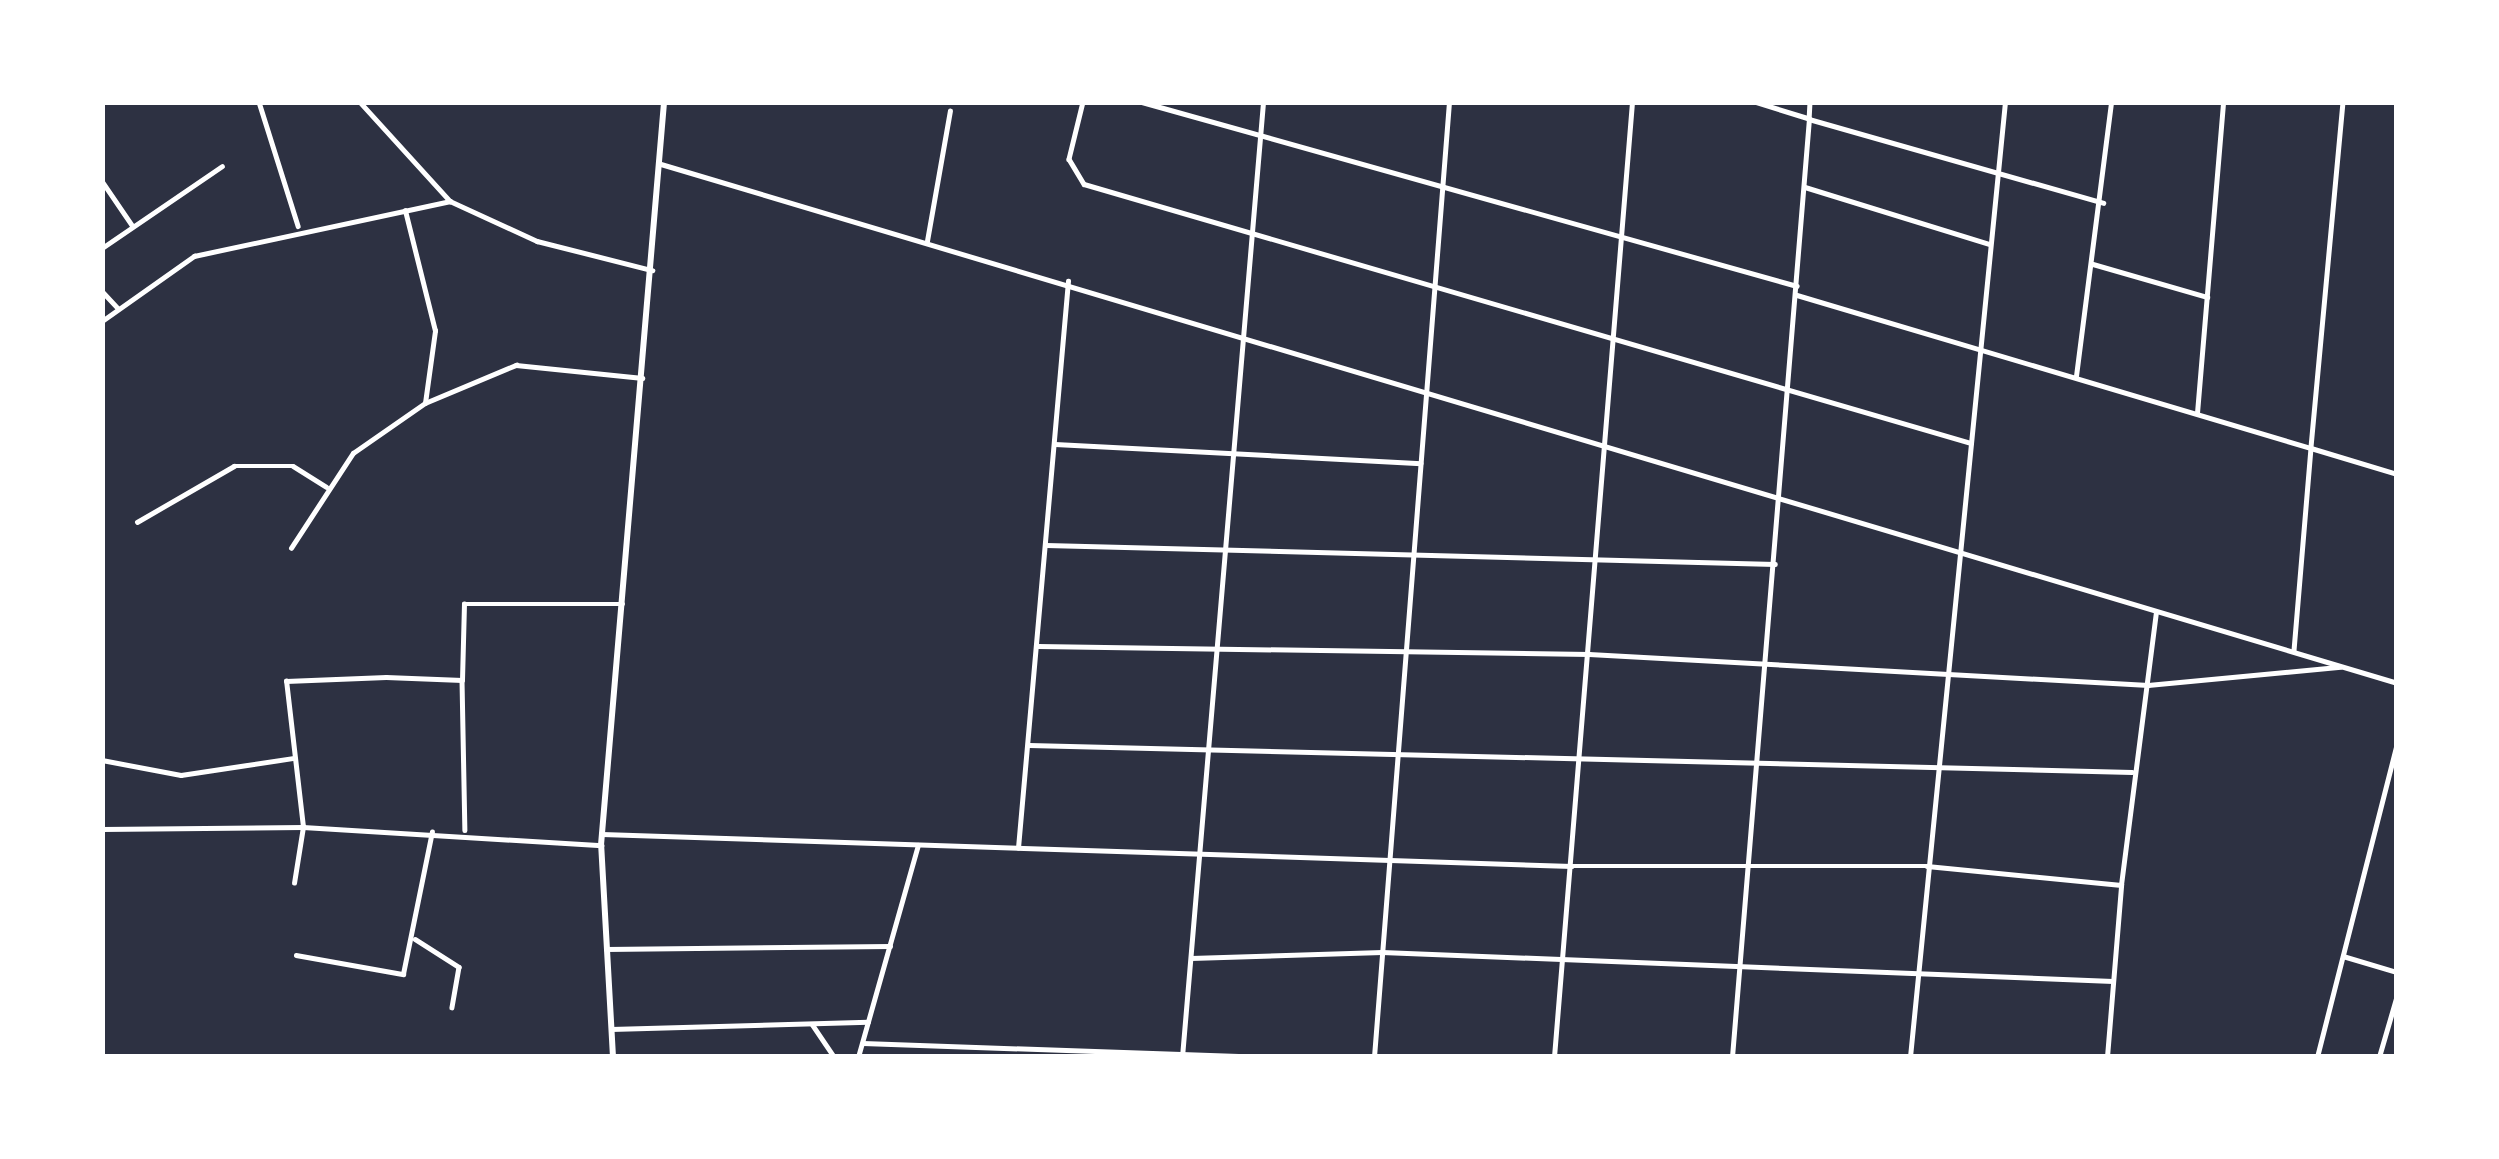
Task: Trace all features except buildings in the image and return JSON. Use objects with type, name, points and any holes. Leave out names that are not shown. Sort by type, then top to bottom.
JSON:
[{"type":"main road","points":[[613,1057],[602,834],[664,102]]},
{"type":"street","points":[[260,102],[298,226]]},
{"type":"street","points":[[360,102],[450,201],[537,241],[652,270]]},
{"type":"street","points":[[1083,102],[1069,159],[1084,184],[1434,290],[1971,443]]},
{"type":"street","points":[[1142,102],[1797,286]]},
{"type":"street","points":[[1182,1055],[1237,455],[1263,102]]},
{"type":"street","points":[[1373,1057],[1449,102]]},
{"type":"street","points":[[1554,1057],[1618,341],[1632,102]]},
{"type":"street","points":[[1754,102],[2103,202]]},
{"type":"street","points":[[1732,1057],[1744,863],[1775,564],[1810,102]]},
{"type":"street","points":[[1910,1057],[1944,672],[2005,102]]},
{"type":"street","points":[[2076,376],[2103,202],[2110,102]]},
{"type":"street","points":[[2197,415],[2223,102]]},
{"type":"street","points":[[2294,651],[2343,102]]},
{"type":"street","points":[[927,241],[950,112]]},
{"type":"street","points":[[661,164],[1781,491],[2397,683]]},
{"type":"street","points":[[102,248],[223,166]]},
{"type":"street","points":[[102,181],[132,225]]},
{"type":"street","points":[[1804,187],[1989,244]]},
{"type":"street","points":[[102,321],[194,256],[298,226],[450,201]]},
{"type":"street","points":[[405,211],[435,332],[424,403]]},
{"type":"street","points":[[2093,264],[2207,297]]},
{"type":"street","points":[[1018,848],[1068,281]]},
{"type":"street","points":[[102,291],[119,309]]},
{"type":"street","points":[[1797,295],[2397,474]]},
{"type":"street","points":[[290,548],[326,487],[424,403],[516,365],[641,378]]},
{"type":"street","points":[[1055,444],[1420,463]]},
{"type":"street","points":[[137,522],[234,466],[293,466],[326,487]]},
{"type":"street","points":[[1046,544],[1228,547],[1413,558],[1775,564]]},
{"type":"street","points":[[465,830],[464,604],[623,604]]},
{"type":"street","points":[[2107,1057],[2132,772],[2156,610]]},
{"type":"street","points":[[1037,646],[1406,655],[1589,654],[2147,685],[2341,668]]},
{"type":"street","points":[[294,883],[303,827],[286,681],[462,680]]},
{"type":"street","points":[[2317,1057],[2397,742]]},
{"type":"street","points":[[1029,745],[2132,772]]},
{"type":"street","points":[[102,760],[182,775],[294,758]]},
{"type":"street","points":[[102,829],[465,830],[602,845]]},
{"type":"street","points":[[296,955],[394,977],[415,939],[432,832]]},
{"type":"street","points":[[602,834],[1571,866],[1927,866],[2121,884]]},
{"type":"street","points":[[858,1057],[918,845]]},
{"type":"street","points":[[415,939],[459,968],[452,1007]]},
{"type":"street","points":[[606,949],[890,946]]},
{"type":"street","points":[[1191,958],[1382,952],[2112,981]]},
{"type":"street","points":[[2342,956],[2397,973]]},
{"type":"street","points":[[2379,1057],[2397,995]]},
{"type":"street","points":[[611,1029],[868,1022]]},
{"type":"street","points":[[812,1024],[834,1057]]},
{"type":"street","points":[[863,1043],[1259,1057]]}]
